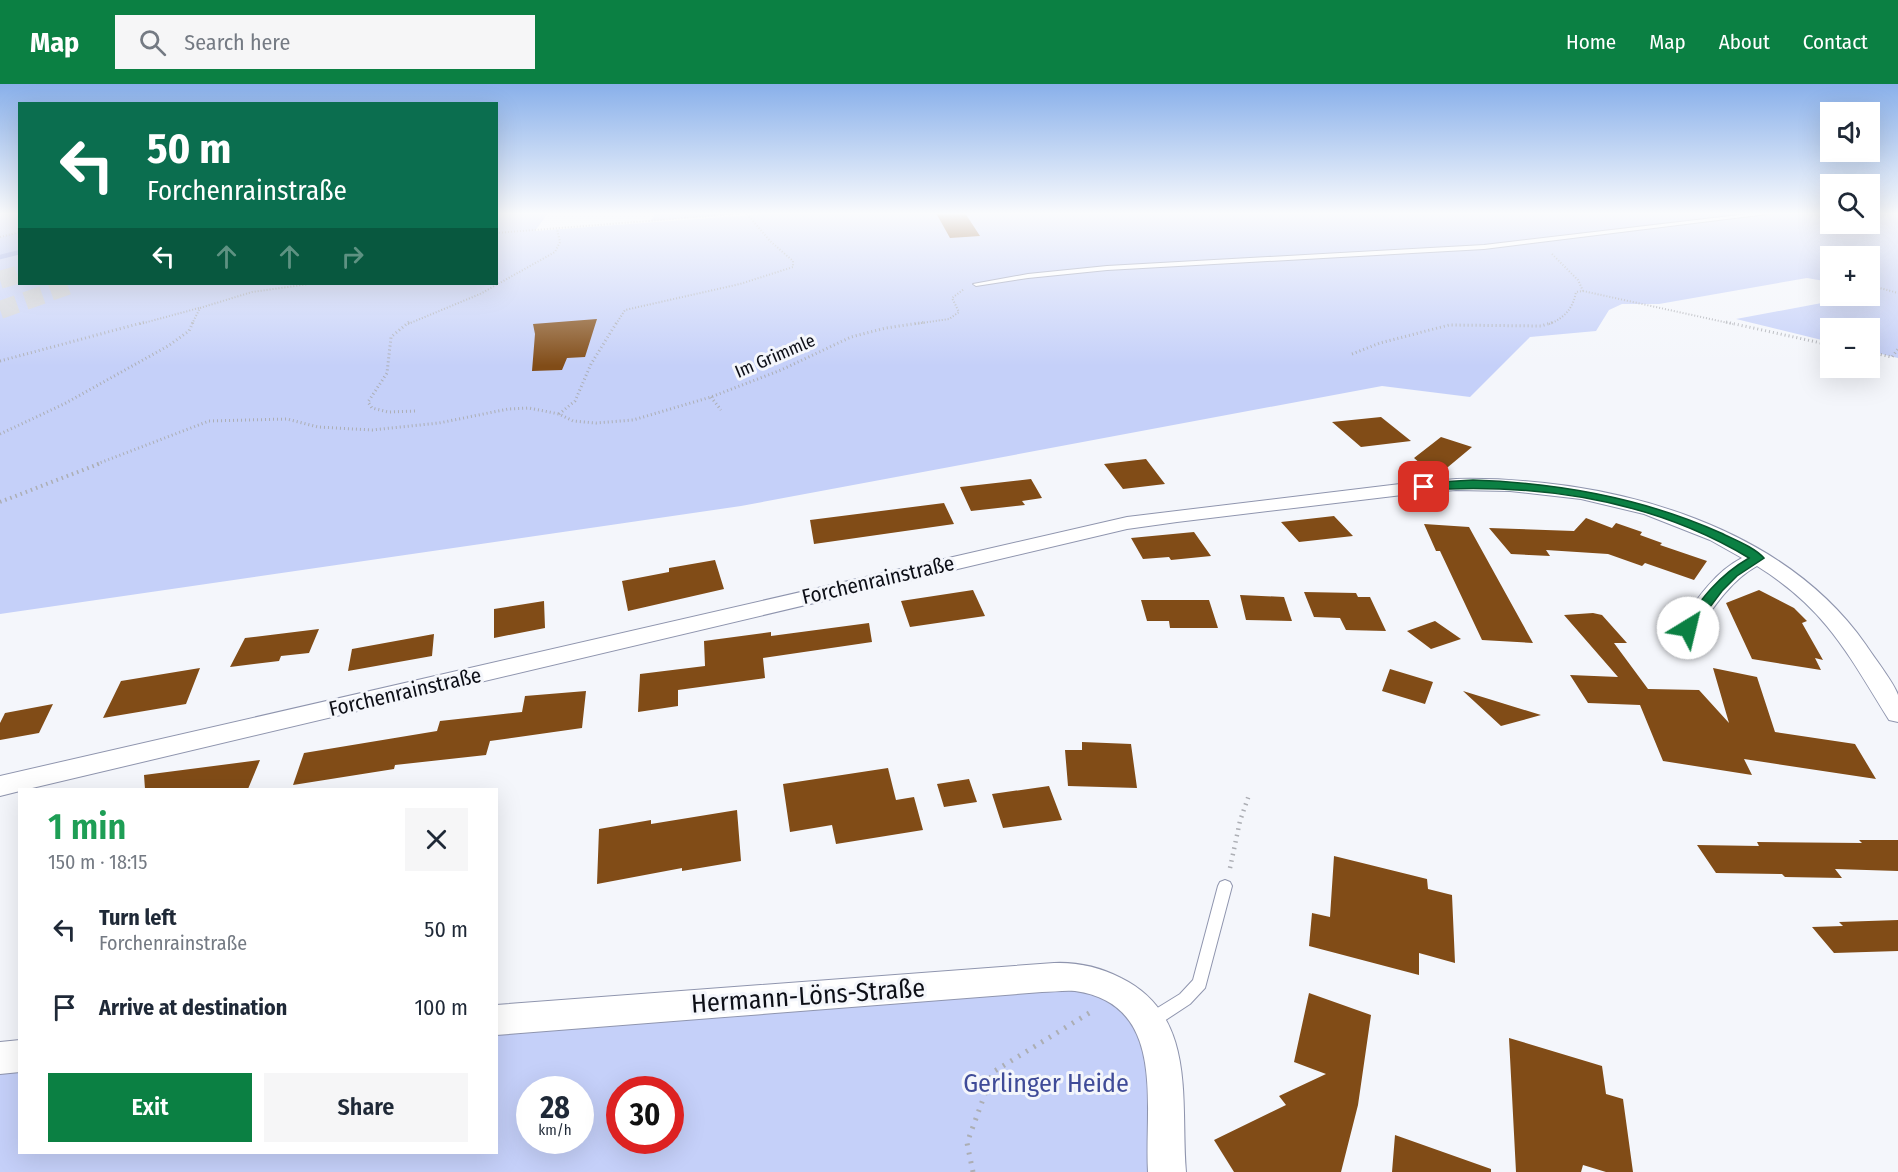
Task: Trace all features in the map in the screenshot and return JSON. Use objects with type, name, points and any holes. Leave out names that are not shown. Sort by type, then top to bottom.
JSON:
[{"type":"street","name":"Forchenrainstraße","points":[[0,786],[1127,523],[1208,511],[1424,487],[1473,484],[1543,487],[1587,494],[1646,509],[1698,527],[1731,542],[1805,590],[1822,606],[1858,650],[1898,714]]},
{"type":"street","points":[[1688,628],[1732,573],[1758,558]]},
{"type":"street","name":"Hermann-Löns-Straße","points":[[498,1020],[1073,977],[1100,982],[1132,1003]]},
{"type":"street","points":[[1132,1003],[1162,1054],[1167,1172]]},
{"type":"street","points":[[0,1058],[18,1056]]},
{"type":"lane","points":[[976,284],[1107,268],[1184,264]]},
{"type":"lane","points":[[1132,1003],[1185,999],[1200,983],[1226,886]]},
{"type":"path","points":[[498,284],[534,264]]},
{"type":"path","points":[[559,414],[575,401],[591,364],[625,310],[740,284],[793,267],[793,264]]},
{"type":"path","points":[[1561,264],[1578,280],[1583,291]]},
{"type":"path","name":"Im Grimmle","points":[[0,502],[74,471],[209,421],[287,418],[318,427],[372,430],[439,423],[508,409],[529,408],[559,414],[573,421],[596,423],[633,420],[711,397],[781,370],[851,337],[886,328],[949,319],[959,312],[952,298],[961,290],[976,284]]},
{"type":"path","points":[[0,361],[252,292],[302,285]]},
{"type":"path","points":[[417,411],[388,412],[372,408],[368,402],[386,377],[390,362],[388,350],[391,337],[411,321],[480,294],[496,285]]},
{"type":"path","points":[[1880,288],[1898,293]]},
{"type":"path","points":[[1352,354],[1390,340],[1449,325],[1540,326],[1554,324],[1564,318],[1575,305],[1576,292],[1583,291],[1820,343]]},
{"type":"path","points":[[0,434],[64,404],[168,346],[189,331],[200,308]]},
{"type":"path","points":[[1880,354],[1892,357],[1898,350]]},
{"type":"path","points":[[711,397],[721,410]]},
{"type":"path","points":[[1226,886],[1240,820],[1249,795]]},
{"type":"path","points":[[973,1172],[967,1143],[993,1071],[1099,1007],[1132,1003]]},
{"type":"green space","points":[[0,264],[18,264],[18,285],[498,285],[498,264],[1820,264],[1820,280],[1807,278],[1659,304],[1622,304],[1609,310],[1596,331],[1530,337],[1470,397],[1382,386],[741,506],[0,614]]},
{"type":"green space","points":[[1880,264],[1898,264],[1898,358],[1880,354],[1880,318],[1820,318],[1820,340],[1736,319],[1820,303],[1820,306],[1880,306]]},
{"type":"green space","name":"Gerlinger Heide","points":[[1042,978],[1135,1004],[1167,1172],[0,1172],[0,1058],[18,1056],[18,1154],[498,1154],[498,1020]]},
{"type":"building","points":[[597,319],[585,357],[567,358],[562,370],[532,371],[535,334],[533,324]]},
{"type":"building","points":[[1381,417],[1411,441],[1361,447],[1332,422]]},
{"type":"building","points":[[1441,437],[1472,447],[1436,477],[1414,458]]},
{"type":"building","points":[[1146,459],[1165,484],[1123,489],[1104,464]]},
{"type":"building","points":[[1031,479],[1042,498],[1022,501],[1025,505],[971,511],[960,487]]},
{"type":"building","points":[[944,503],[954,524],[814,544],[810,520]]},
{"type":"building","points":[[1334,516],[1353,536],[1299,542],[1281,522]]},
{"type":"building","points":[[1586,518],[1612,528],[1616,523],[1642,532],[1640,535],[1662,543],[1660,545],[1707,561],[1694,580],[1645,563],[1642,566],[1608,554],[1546,550],[1550,556],[1511,554],[1489,528],[1574,531]]},
{"type":"building","points":[[1424,524],[1469,527],[1533,643],[1482,640],[1440,551],[1436,551]]},
{"type":"building","points":[[1194,532],[1211,556],[1171,560],[1169,557],[1143,559],[1131,538]]},
{"type":"building","points":[[715,560],[724,589],[628,611],[622,581],[669,572],[669,568]]},
{"type":"building","points":[[973,590],[985,616],[910,627],[901,601]]},
{"type":"building","points":[[1759,590],[1794,608],[1807,621],[1802,623],[1823,660],[1815,658],[1821,670],[1752,659],[1726,603]]},
{"type":"building","points":[[1304,592],[1356,593],[1358,597],[1370,597],[1386,631],[1346,630],[1340,618],[1314,617]]},
{"type":"building","points":[[1240,595],[1284,597],[1292,621],[1246,620]]},
{"type":"building","points":[[1141,600],[1209,600],[1218,628],[1170,628],[1169,621],[1147,621]]},
{"type":"building","points":[[544,601],[545,628],[494,638],[494,609]]},
{"type":"building","points":[[1593,613],[1602,615],[1627,643],[1614,643],[1648,689],[1699,690],[1729,723],[1713,668],[1757,677],[1775,732],[1855,744],[1876,779],[1744,759],[1752,775],[1663,761],[1640,705],[1588,703],[1570,675],[1618,677],[1564,615]]},
{"type":"building","points":[[1435,621],[1461,639],[1431,649],[1407,631]]},
{"type":"building","points":[[869,623],[872,642],[763,658],[765,678],[678,690],[678,706],[638,712],[640,674],[705,666],[704,641],[771,632],[771,636]]},
{"type":"building","points":[[319,629],[309,653],[281,656],[279,661],[230,667],[245,638]]},
{"type":"building","points":[[434,634],[432,656],[348,671],[352,649]]},
{"type":"building","points":[[200,668],[186,704],[103,718],[121,681]]},
{"type":"building","points":[[1390,669],[1433,682],[1425,704],[1382,691]]},
{"type":"building","points":[[586,691],[582,728],[490,741],[486,755],[395,765],[394,769],[293,785],[304,753],[437,731],[440,721],[522,712],[525,696]]},
{"type":"building","points":[[1463,691],[1541,715],[1501,726]]},
{"type":"building","points":[[53,704],[39,733],[0,740],[0,723],[5,713]]},
{"type":"building","points":[[1082,742],[1131,744],[1137,788],[1068,786],[1065,750],[1082,750]]},
{"type":"building","points":[[260,760],[248,788],[145,788],[144,775]]},
{"type":"building","points":[[888,768],[896,800],[914,797],[923,830],[836,844],[832,825],[790,832],[783,784]]},
{"type":"building","points":[[969,779],[977,802],[944,807],[937,784]]},
{"type":"building","points":[[1049,786],[1062,820],[1003,828],[992,794]]},
{"type":"building","points":[[737,810],[741,861],[682,871],[682,868],[597,884],[599,829],[651,820],[651,824]]},
{"type":"building","points":[[1859,840],[1898,840],[1898,871],[1835,869],[1842,878],[1716,873],[1697,845],[1759,846],[1757,842],[1862,843]]},
{"type":"building","points":[[1334,856],[1427,879],[1428,889],[1452,895],[1455,963],[1419,953],[1419,975],[1309,946],[1312,913],[1330,917]]},
{"type":"building","points":[[1898,920],[1898,951],[1834,953],[1812,927],[1843,926],[1839,922]]},
{"type":"building","points":[[1309,993],[1371,1015],[1358,1105],[1341,1172],[1234,1172],[1214,1140],[1286,1105],[1279,1096],[1326,1074],[1294,1062]]},
{"type":"building","points":[[1509,1038],[1602,1066],[1606,1094],[1623,1099],[1633,1172],[1606,1172],[1583,1165],[1581,1172],[1516,1172]]},
{"type":"building","points":[[1395,1135],[1491,1169],[1491,1172],[1392,1172]]},
{"type":"tunnel","points":[[0,280],[18,275]]},
{"type":"tunnel","points":[[0,310],[70,285]]},
{"type":"route","points":[[1424,487],[1473,484],[1512,485],[1578,492],[1671,517],[1731,542],[1758,558],[1732,573],[1702,607],[1688,628]]}]
